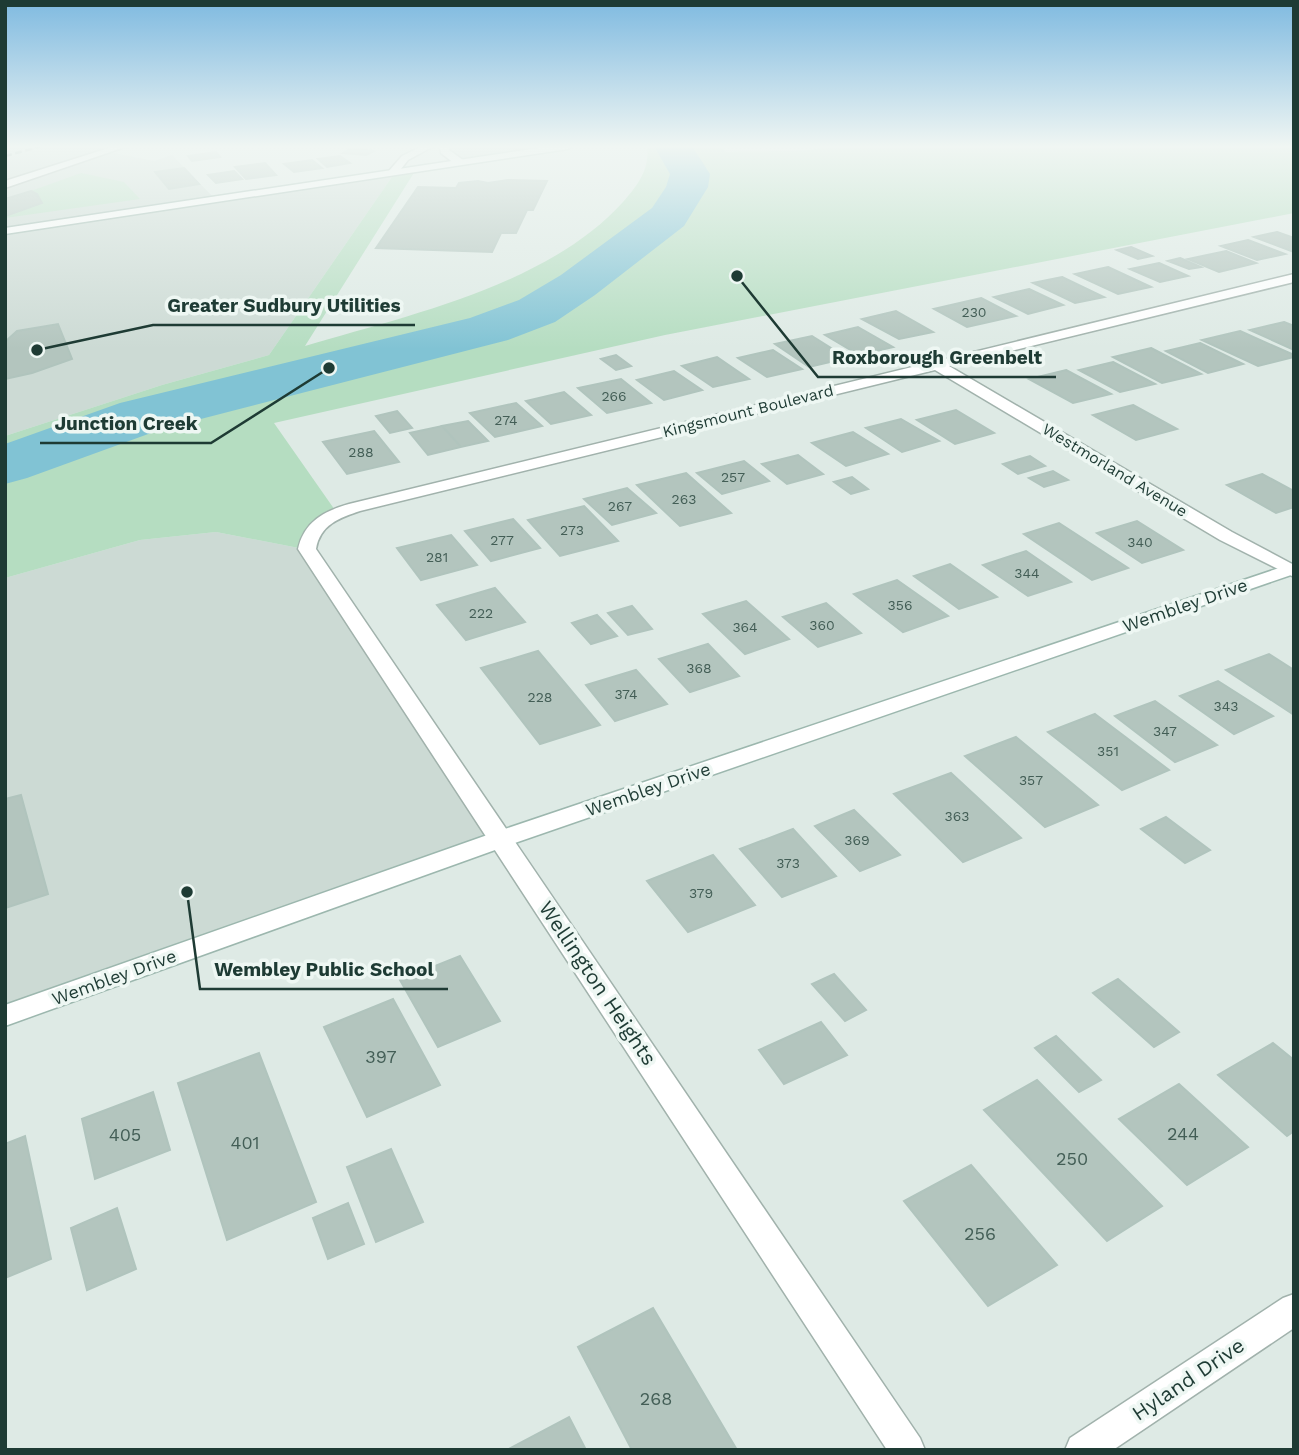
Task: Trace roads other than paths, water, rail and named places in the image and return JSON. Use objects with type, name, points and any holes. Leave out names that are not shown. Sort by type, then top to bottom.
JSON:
[{"type":"street","points":[[5,231],[117,214]]},
{"type":"street","name":"Kingsmount Boulevard","points":[[327,520],[345,511],[383,500],[1294,278]]},
{"type":"street","name":"Westmorland Avenue","points":[[937,365],[1226,536],[1292,570]]},
{"type":"street","name":"Wellington Heights","points":[[327,520],[312,533],[307,549],[908,1450]]},
{"type":"street","name":"Wembley Drive","points":[[5,1016],[501,839],[1292,570]]},
{"type":"street","name":"Hyland Drive","points":[[1083,1450],[1294,1309]]},
{"type":"waterway","points":[[5,465],[141,416],[489,329],[537,311],[578,285],[670,214]]},
{"type":"place","name":"Roxborough Greenbelt","points":[[737,276]]},
{"type":"place","name":"Greater Sudbury Utilities","points":[[37,350]]},
{"type":"place","name":"Junction Creek","points":[[329,368]]},
{"type":"place","name":"Wembley Public School","points":[[187,892]]}]
